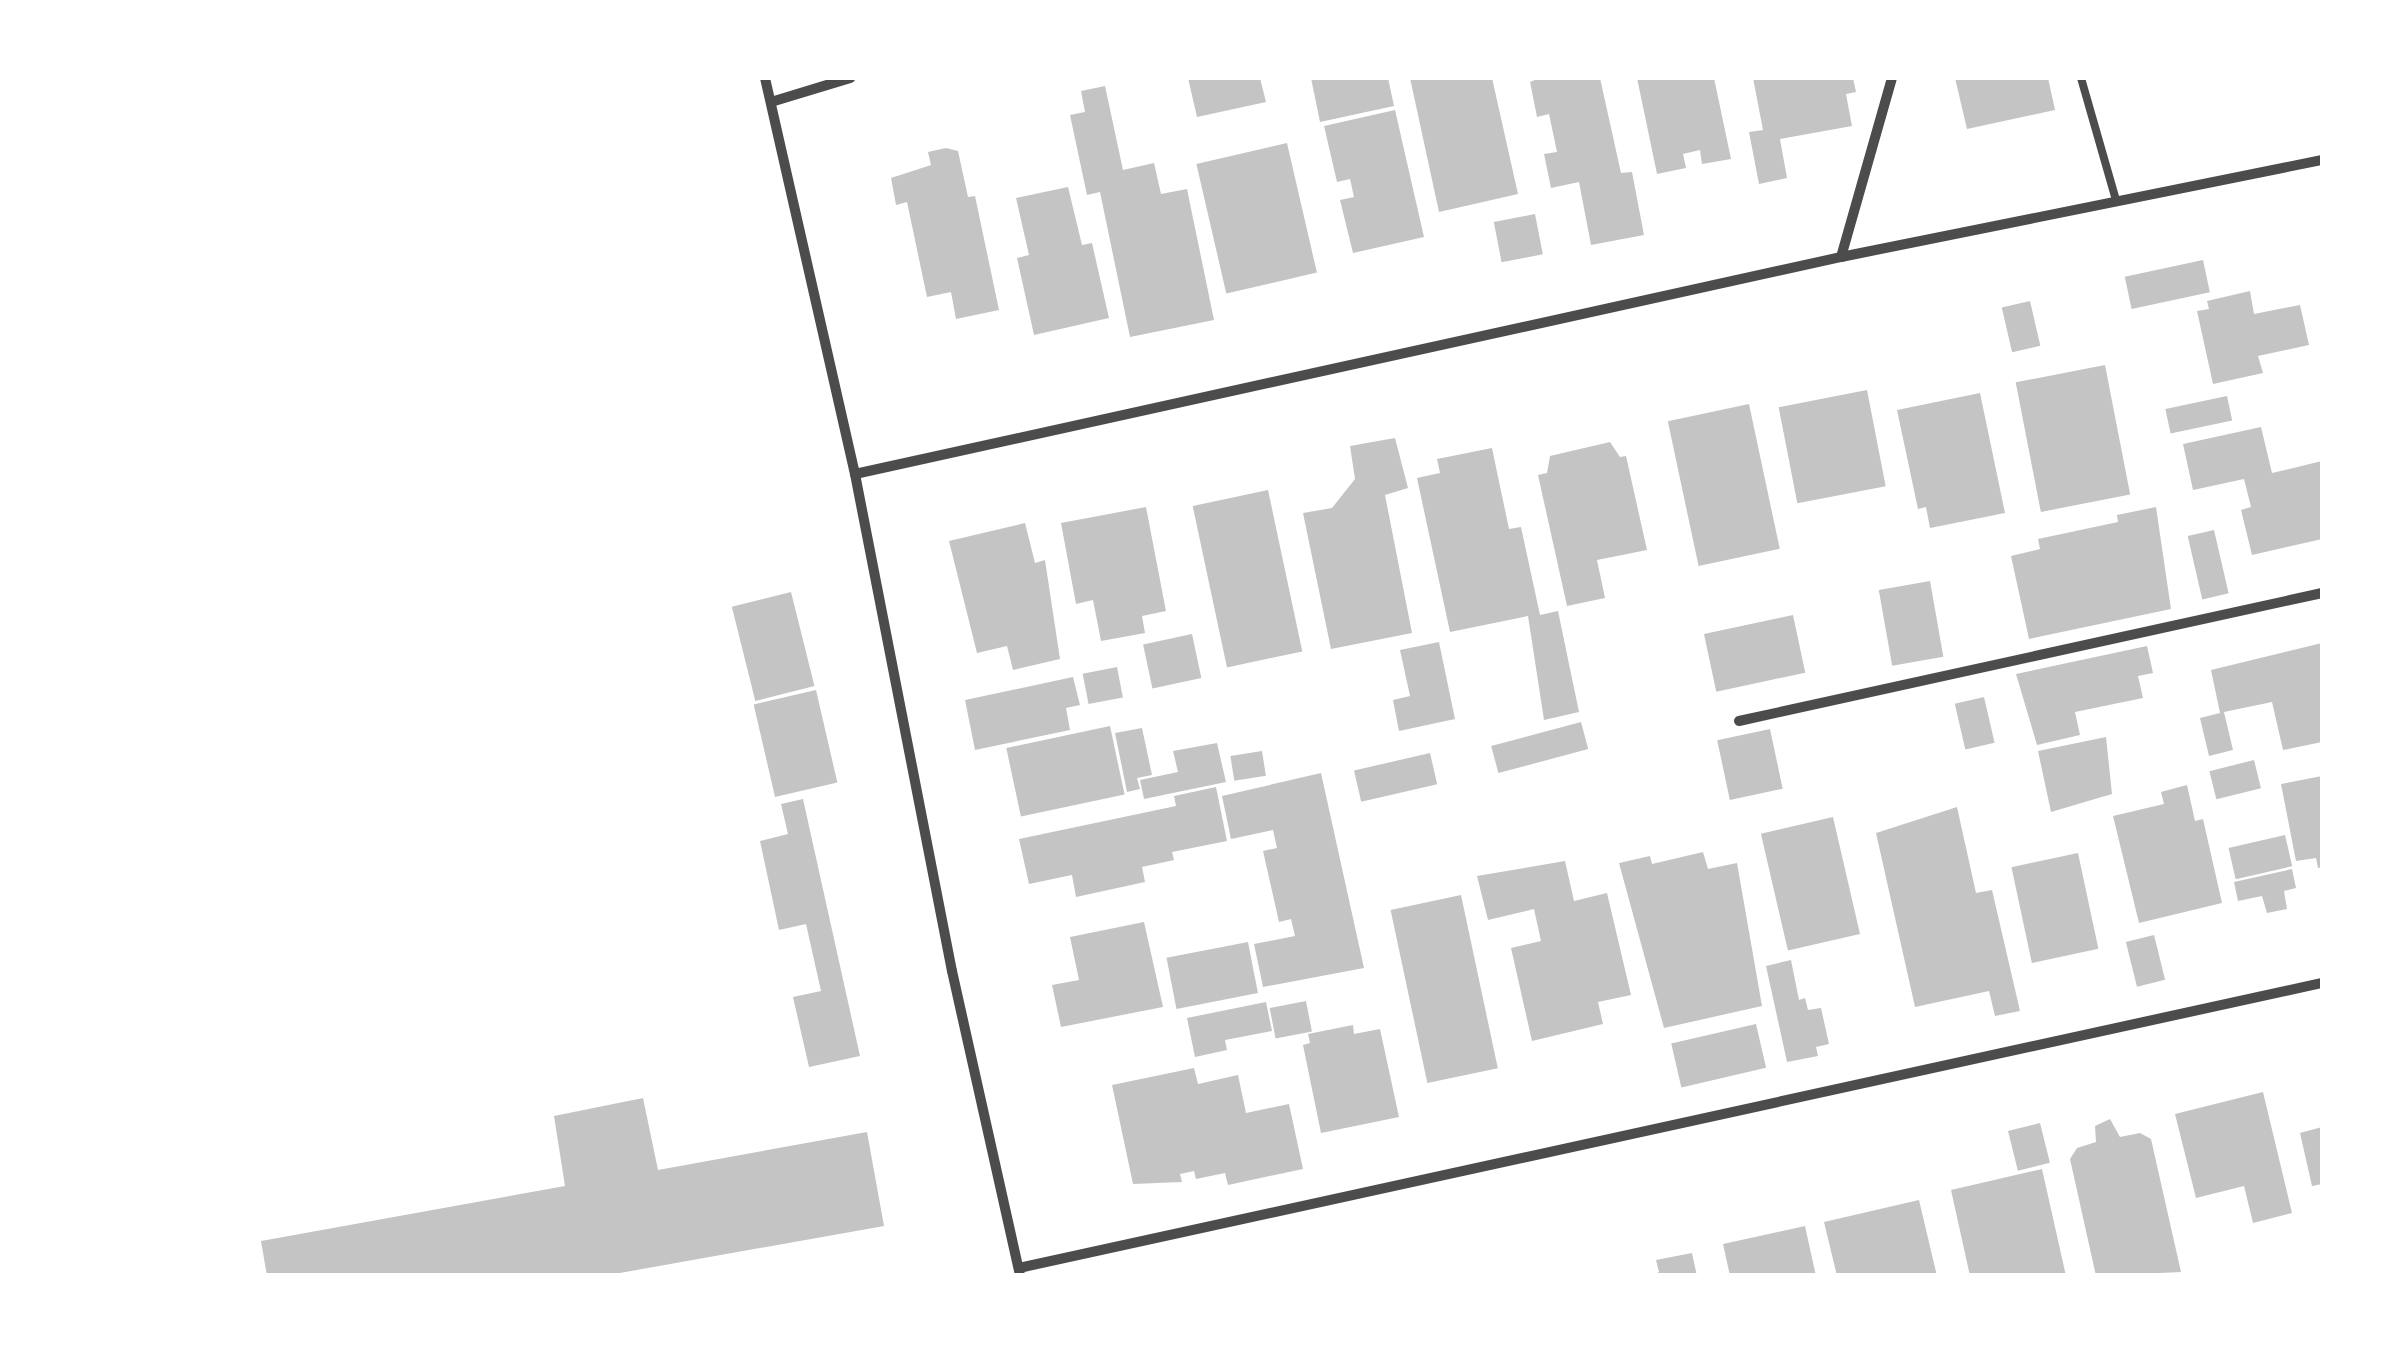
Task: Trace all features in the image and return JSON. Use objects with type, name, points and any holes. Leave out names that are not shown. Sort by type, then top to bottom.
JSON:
[{"type":"street","points":[[765,78],[855,474],[974,1078],[1020,1272],[2322,983]]},
{"type":"street","points":[[771,102],[850,78]]},
{"type":"street","points":[[1841,258],[1892,78]]},
{"type":"street","points":[[855,474],[1841,258],[2322,160]]},
{"type":"street","points":[[1739,721],[2322,593]]},
{"type":"lane","points":[[2082,78],[2116,200]]},
{"type":"building","points":[[1188,78],[1260,78],[1266,102],[1197,117]]},
{"type":"building","points":[[1311,78],[1388,78],[1394,106],[1320,122]]},
{"type":"building","points":[[1410,78],[1492,78],[1518,194],[1439,212]]},
{"type":"building","points":[[1540,78],[1600,78],[1621,173],[1632,172],[1644,235],[1591,245],[1579,182],[1551,188],[1544,154],[1557,152],[1549,114],[1537,117],[1530,82]]},
{"type":"building","points":[[1637,78],[1714,78],[1731,159],[1702,164],[1700,150],[1683,154],[1686,168],[1657,174]]},
{"type":"building","points":[[1753,78],[1853,78],[1856,92],[1846,94],[1852,126],[1780,139],[1787,178],[1759,184],[1749,132],[1763,130]]},
{"type":"building","points":[[1955,78],[2048,78],[2055,110],[1967,129]]},
{"type":"building","points":[[1105,86],[1123,170],[1154,163],[1161,194],[1187,189],[1214,320],[1130,337],[1100,192],[1087,195],[1070,115],[1085,112],[1081,91]]},
{"type":"building","points":[[1395,110],[1424,237],[1353,253],[1340,200],[1354,197],[1350,179],[1337,182],[1324,126]]},
{"type":"building","points":[[1287,143],[1317,273],[1226,294],[1196,164]]},
{"type":"building","points":[[946,148],[958,151],[968,197],[975,196],[999,310],[956,319],[951,292],[927,297],[907,202],[896,205],[891,178],[931,165],[928,152]]},
{"type":"building","points":[[1068,187],[1082,245],[1092,243],[1109,318],[1034,335],[1017,258],[1029,255],[1016,198]]},
{"type":"building","points":[[1535,214],[1543,254],[1502,262],[1494,222]]},
{"type":"building","points":[[2203,260],[2210,292],[2132,309],[2125,277]]},
{"type":"building","points":[[2250,291],[2254,314],[2300,305],[2309,345],[2258,356],[2263,373],[2213,384],[2197,311],[2209,309],[2207,301]]},
{"type":"building","points":[[2030,301],[2040,346],[2012,352],[2002,308]]},
{"type":"building","points":[[2105,365],[2130,495],[2041,512],[2016,382]]},
{"type":"building","points":[[1867,390],[1886,486],[1797,503],[1779,407]]},
{"type":"building","points":[[1980,393],[2005,513],[1930,528],[1926,507],[1918,509],[1897,410]]},
{"type":"building","points":[[2227,396],[2232,420],[2171,434],[2165,409]]},
{"type":"building","points":[[1749,404],[1780,549],[1699,566],[1668,421]]},
{"type":"building","points":[[2261,427],[2272,473],[2322,461],[2322,539],[2252,555],[2241,510],[2251,507],[2244,479],[2193,490],[2183,444]]},
{"type":"building","points":[[1395,438],[1408,488],[1385,495],[1412,633],[1331,649],[1303,513],[1332,508],[1355,479],[1350,446]]},
{"type":"building","points":[[1610,442],[1620,457],[1626,456],[1647,550],[1597,560],[1605,598],[1567,606],[1538,475],[1547,473],[1550,456]]},
{"type":"building","points":[[1492,448],[1509,529],[1521,527],[1540,615],[1558,611],[1579,712],[1544,720],[1528,616],[1450,632],[1417,478],[1440,473],[1437,459]]},
{"type":"building","points":[[1268,490],[1302,651],[1227,667],[1193,506]]},
{"type":"building","points":[[1146,507],[1166,611],[1142,616],[1145,633],[1101,641],[1093,600],[1076,604],[1061,523]]},
{"type":"building","points":[[2156,507],[2171,609],[2029,639],[2011,556],[2040,549],[2038,539],[2118,522],[2117,515]]},
{"type":"building","points":[[1025,523],[1035,563],[1045,560],[1060,659],[1013,670],[1007,646],[977,653],[949,541]]},
{"type":"building","points":[[2214,530],[2229,593],[2202,599],[2188,536]]},
{"type":"building","points":[[1930,581],[1943,657],[1892,666],[1879,590]]},
{"type":"building","points":[[791,592],[814,686],[755,701],[732,607]]},
{"type":"building","points":[[1793,615],[1805,673],[1716,692],[1704,634]]},
{"type":"building","points":[[1192,634],[1201,678],[1152,688],[1143,644]]},
{"type":"building","points":[[1439,642],[1455,719],[1399,731],[1393,700],[1410,696],[1400,650]]},
{"type":"building","points":[[2322,643],[2322,742],[2283,750],[2272,702],[2224,712],[2233,750],[2209,756],[2200,718],[2220,713],[2211,670]]},
{"type":"building","points":[[2147,646],[2153,673],[2138,676],[2143,698],[2075,712],[2080,735],[2037,745],[2016,674]]},
{"type":"building","points":[[1117,667],[1123,697],[1089,704],[1083,674]]},
{"type":"building","points":[[1073,677],[1080,705],[1066,708],[1070,730],[975,750],[965,700]]},
{"type":"building","points":[[816,690],[837,783],[775,797],[754,704]]},
{"type":"building","points":[[1984,697],[1995,743],[1965,750],[1955,704]]},
{"type":"building","points":[[1581,722],[1588,749],[1498,773],[1491,746]]},
{"type":"building","points":[[1110,726],[1125,794],[1021,817],[1006,748]]},
{"type":"building","points":[[1142,728],[1152,775],[1137,778],[1140,789],[1127,792],[1115,733]]},
{"type":"building","points":[[1770,729],[1783,789],[1730,800],[1717,740]]},
{"type":"building","points":[[2106,737],[2112,794],[2051,812],[2038,751]]},
{"type":"building","points":[[1217,743],[1226,782],[1144,799],[1140,780],[1178,772],[1173,751]]},
{"type":"building","points":[[1262,751],[1266,776],[1234,781],[1230,756]]},
{"type":"building","points":[[1430,753],[1437,784],[1361,802],[1354,771]]},
{"type":"building","points":[[2254,760],[2261,788],[2216,799],[2209,771]]},
{"type":"building","points":[[1321,773],[1364,968],[1263,987],[1254,944],[1295,936],[1291,919],[1279,922],[1263,851],[1277,848],[1273,830],[1231,839],[1222,796]]},
{"type":"building","points":[[2322,776],[2322,867],[2318,868],[2316,858],[2296,861],[2281,784]]},
{"type":"building","points":[[2187,785],[2195,821],[2203,819],[2222,903],[2139,923],[2113,816],[2164,804],[2161,792]]},
{"type":"building","points":[[1216,787],[1227,841],[1172,852],[1174,860],[1142,867],[1145,882],[1076,897],[1072,875],[1029,884],[1019,839],[1176,806],[1174,796]]},
{"type":"building","points":[[803,799],[860,1056],[809,1067],[793,997],[821,991],[806,924],[779,930],[760,841],[788,834],[781,804]]},
{"type":"building","points":[[1957,807],[1976,893],[1992,890],[2020,1011],[1995,1016],[1989,991],[1915,1007],[1876,833]]},
{"type":"building","points":[[1833,817],[1860,934],[1788,951],[1761,834]]},
{"type":"building","points":[[2285,835],[2292,866],[2236,879],[2228,848]]},
{"type":"building","points":[[1703,852],[1708,869],[1737,863],[1762,1006],[1664,1028],[1619,863],[1650,856],[1652,864]]},
{"type":"building","points":[[2078,853],[2098,949],[2032,963],[2011,867]]},
{"type":"building","points":[[1565,861],[1574,901],[1607,893],[1631,995],[1598,1002],[1603,1024],[1532,1041],[1511,948],[1541,941],[1534,909],[1488,920],[1477,876]]},
{"type":"building","points":[[2292,869],[2296,888],[2284,891],[2287,909],[2267,913],[2262,896],[2238,901],[2234,882]]},
{"type":"building","points":[[1461,895],[1498,1068],[1427,1083],[1391,910]]},
{"type":"building","points":[[1144,922],[1163,1007],[1061,1027],[1052,985],[1079,980],[1070,937]]},
{"type":"building","points":[[2154,935],[2165,980],[2137,987],[2126,942]]},
{"type":"building","points":[[1248,942],[1258,993],[1176,1009],[1167,958]]},
{"type":"building","points":[[1791,960],[1799,1000],[1805,998],[1808,1010],[1821,1008],[1829,1044],[1816,1047],[1818,1056],[1787,1062],[1766,966]]},
{"type":"building","points":[[1306,1001],[1312,1031],[1276,1038],[1270,1008]]},
{"type":"building","points":[[1266,1002],[1272,1031],[1225,1040],[1227,1050],[1195,1057],[1187,1018]]},
{"type":"building","points":[[1756,1024],[1766,1068],[1681,1087],[1671,1044]]},
{"type":"building","points":[[1353,1025],[1354,1034],[1380,1029],[1399,1117],[1321,1133],[1303,1045],[1310,1043],[1308,1034]]},
{"type":"building","points":[[1194,1068],[1198,1084],[1238,1075],[1246,1113],[1289,1104],[1303,1169],[1228,1185],[1225,1173],[1196,1179],[1194,1171],[1180,1174],[1182,1182],[1133,1184],[1112,1085]]},
{"type":"building","points":[[2263,1092],[2292,1213],[2253,1223],[2244,1186],[2196,1198],[2175,1114]]},
{"type":"building","points":[[643,1098],[658,1170],[867,1132],[884,1226],[603,1276],[267,1276],[261,1241],[565,1186],[554,1116]]},
{"type":"building","points":[[2110,1119],[2120,1137],[2140,1133],[2151,1139],[2181,1272],[2096,1276],[2070,1159],[2077,1148],[2096,1142],[2095,1126]]},
{"type":"building","points":[[2040,1123],[2050,1163],[2018,1171],[2008,1131]]},
{"type":"building","points":[[2322,1127],[2322,1184],[2312,1186],[2300,1133]]},
{"type":"building","points":[[2042,1169],[2066,1276],[1970,1276],[1951,1190]]},
{"type":"building","points":[[1919,1200],[1937,1276],[1837,1276],[1824,1222]]},
{"type":"building","points":[[1805,1226],[1816,1276],[1730,1276],[1723,1244]]},
{"type":"building","points":[[1692,1253],[1697,1276],[1651,1276],[1659,1272],[1656,1260]]}]
